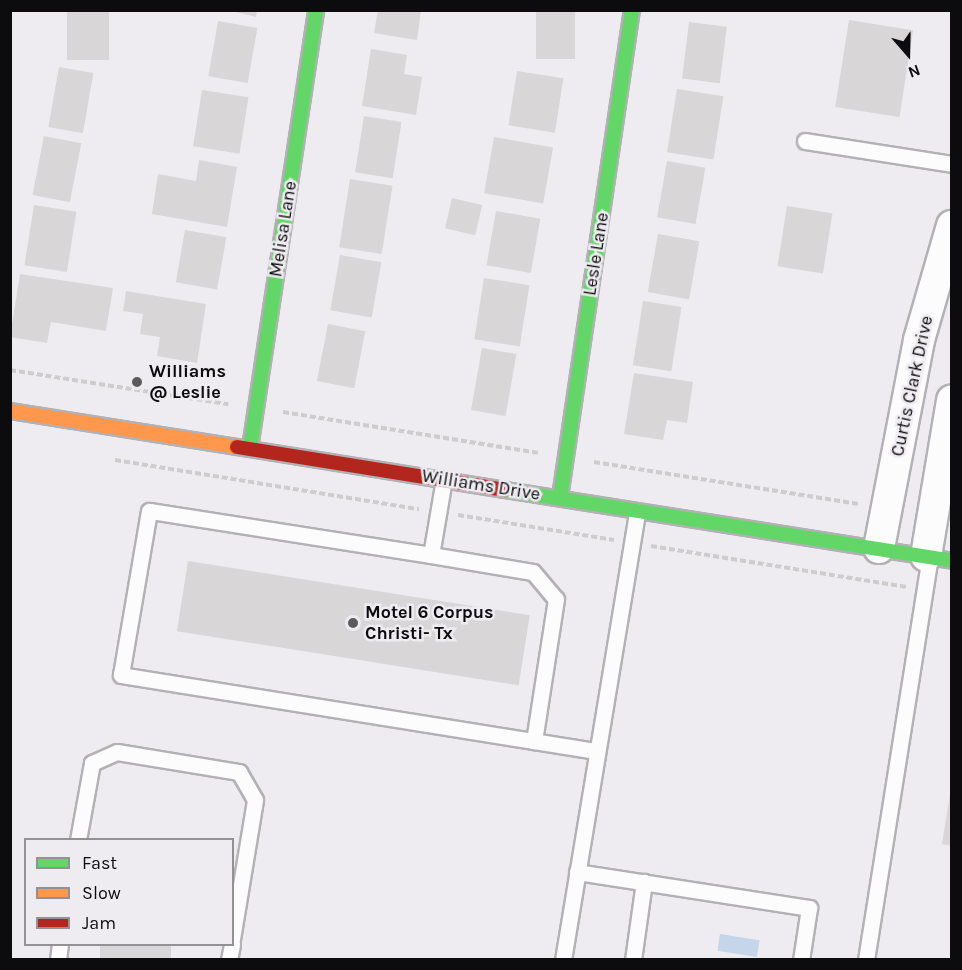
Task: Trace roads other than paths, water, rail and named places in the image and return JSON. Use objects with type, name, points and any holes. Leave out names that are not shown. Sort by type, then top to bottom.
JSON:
[{"type":"street","name":"Melisa Lane","points":[[250,448],[316,10]]},
{"type":"street","name":"Lesle Lane","points":[[560,497],[632,10]]},
{"type":"street","name":"Curtis Clark Drive","points":[[879,548],[919,340],[951,226]]},
{"type":"street","points":[[936,558],[951,400]]},
{"type":"street","name":"Williams Drive","points":[[10,411],[936,558]]},
{"type":"lane","points":[[805,141],[951,164]]},
{"type":"lane","points":[[431,555],[444,479]]},
{"type":"lane","points":[[534,741],[556,599],[533,572],[149,511],[121,675],[534,741],[597,751]]},
{"type":"lane","points":[[563,960],[637,511]]},
{"type":"lane","points":[[866,960],[924,590],[936,558]]},
{"type":"lane","points":[[78,838],[92,763],[117,752],[239,772],[255,800],[234,927]]},
{"type":"lane","points":[[578,873],[809,908],[801,960]]},
{"type":"lane","points":[[633,960],[644,882]]},
{"type":"water","points":[[720,934],[760,940],[757,957],[717,951]]},
{"type":"place","name":"Williams @ Leslie","points":[[137,382]]},
{"type":"place","name":"Motel 6 Corpus Christi- Tx","points":[[353,623]]}]
